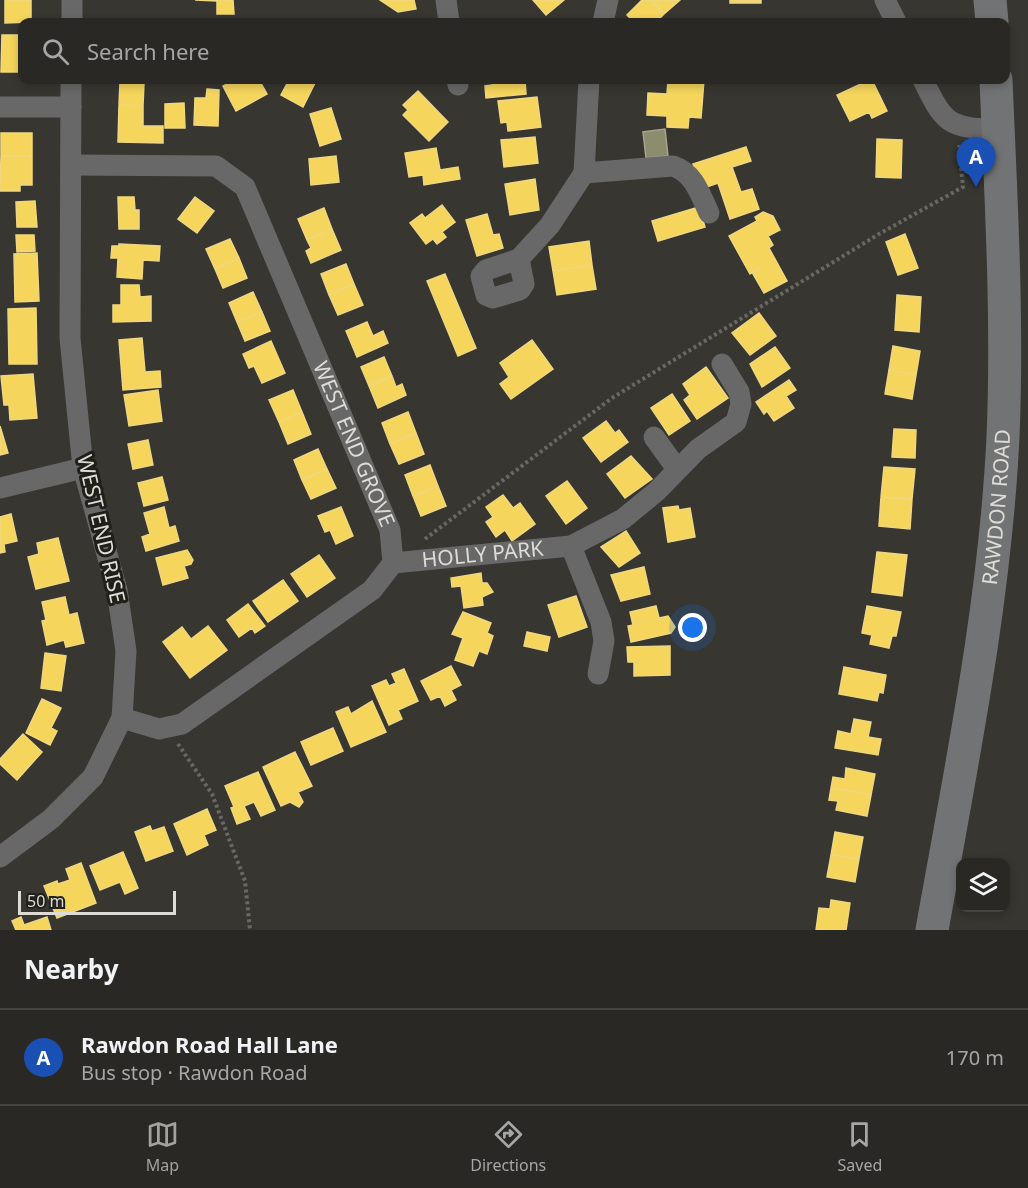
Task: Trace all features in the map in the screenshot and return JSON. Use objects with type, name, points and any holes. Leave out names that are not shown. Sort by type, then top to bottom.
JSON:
[{"type":"main road","points":[[990,0],[992,18]]},
{"type":"main road","name":"RAWDON ROAD","points":[[932,930],[983,633],[997,518],[1005,349],[996,84]]},
{"type":"street","points":[[72,0],[72,18]]},
{"type":"street","points":[[446,0],[448,18]]},
{"type":"street","points":[[604,18],[608,0]]},
{"type":"street","points":[[885,0],[894,18]]},
{"type":"street","name":"WEST END RISE","points":[[0,857],[51,819],[93,777],[122,718],[126,651],[117,590],[83,468],[70,338],[73,165],[71,84]]},
{"type":"street","points":[[519,259],[550,225],[584,172],[589,84]]},
{"type":"street","points":[[925,84],[939,110],[957,127],[998,130]]},
{"type":"street","points":[[0,107],[71,107]]},
{"type":"street","name":"WEST END GROVE","points":[[73,165],[216,166],[244,187],[390,530],[393,563]]},
{"type":"street","points":[[584,172],[673,166],[683,170],[692,178],[710,213]]},
{"type":"street","name":"HOLLY PARK","points":[[393,563],[571,546],[623,519],[657,491],[698,449],[728,429],[740,414],[739,392],[722,364]]},
{"type":"street","points":[[654,437],[677,469]]},
{"type":"street","points":[[0,488],[83,468]]},
{"type":"street","name":"HOLLY PARK","points":[[571,546],[601,622],[604,641],[598,674]]},
{"type":"street","points":[[122,718],[167,729],[182,724],[372,590],[393,563]]},
{"type":"path","points":[[393,563],[612,398],[879,234],[963,187],[957,127]]},
{"type":"path","points":[[167,729],[212,794],[245,881],[250,930]]},
{"type":"building: Homes","points":[[5,0],[31,0],[31,18],[18,18],[18,22],[5,23]]},
{"type":"building: Homes","points":[[195,0],[233,0],[234,14],[217,14],[217,1]]},
{"type":"building: Homes","points":[[380,0],[414,0],[416,9],[398,12]]},
{"type":"building: Homes","points":[[533,0],[564,0],[546,15]]},
{"type":"building: Homes","points":[[642,0],[651,0],[664,14],[660,18],[630,18],[627,15]]},
{"type":"building: Homes","points":[[651,0],[680,0],[664,14]]},
{"type":"building: Homes","points":[[730,0],[761,0],[761,3],[730,3]]},
{"type":"building: Homes","points":[[2,35],[18,35],[18,72],[1,72]]},
{"type":"building: Homes","points":[[120,84],[144,84],[143,106],[119,105]]},
{"type":"building: Homes","points":[[261,84],[267,94],[236,111],[223,86]]},
{"type":"building: Homes","points":[[287,84],[314,84],[303,107],[281,95]]},
{"type":"building: Homes","points":[[525,84],[526,94],[486,98],[485,86]]},
{"type":"building: Homes","points":[[668,84],[704,84],[701,118],[689,117],[688,128],[667,127],[667,116],[647,115],[648,93],[667,94]]},
{"type":"building: Homes","points":[[861,84],[874,84],[887,111],[872,118],[869,112],[850,121],[837,95]]},
{"type":"building: Homes","points":[[207,89],[219,90],[218,126],[194,125],[195,98],[206,98]]},
{"type":"building: Homes","points":[[418,91],[448,122],[429,141],[403,115],[408,110],[403,105]]},
{"type":"building: Homes","points":[[537,97],[541,127],[508,131],[507,122],[501,123],[498,101]]},
{"type":"building: Homes","points":[[184,103],[185,128],[165,128],[165,104]]},
{"type":"building: Homes","points":[[119,105],[143,106],[143,126],[163,126],[163,143],[118,142]]},
{"type":"building: Homes","points":[[331,108],[341,139],[320,146],[310,114]]},
{"type":"building: Homes","points":[[1,133],[32,133],[32,156],[1,156]]},
{"type":"building: Homes","points":[[535,137],[538,163],[504,167],[501,140]]},
{"type":"building: Homes","points":[[877,139],[902,140],[901,178],[876,177]]},
{"type":"building: Homes","points":[[746,147],[751,161],[732,167],[741,192],[752,189],[759,209],[730,219],[718,183],[701,189],[693,164]]},
{"type":"building: Homes","points":[[436,148],[440,170],[458,167],[460,179],[424,185],[423,175],[409,177],[405,153]]},
{"type":"building: Homes","points":[[1,156],[32,156],[32,185],[20,185],[20,191],[0,191]]},
{"type":"building: Homes","points":[[336,156],[339,182],[311,185],[309,159]]},
{"type":"building: Homes","points":[[535,179],[539,210],[510,215],[505,184]]},
{"type":"building: Homes","points":[[118,197],[134,197],[135,210],[139,210],[139,229],[119,229]]},
{"type":"building: Homes","points":[[195,197],[214,211],[197,233],[178,219]]},
{"type":"building: Homes","points":[[35,201],[37,227],[17,227],[16,202]]},
{"type":"building: Homes","points":[[442,205],[455,222],[442,232],[446,237],[437,244],[433,239],[426,244],[410,223],[422,214],[425,218]]},
{"type":"building: Homes","points":[[699,207],[705,227],[658,241],[652,221]]},
{"type":"building: Homes","points":[[324,208],[332,229],[307,240],[298,219]]},
{"type":"building: Homes","points":[[763,212],[773,216],[780,230],[768,236],[773,245],[769,248],[787,281],[764,293],[753,274],[760,268],[750,274],[729,236],[757,221],[755,217]]},
{"type":"building: Homes","points":[[487,214],[493,235],[499,234],[503,248],[477,256],[466,220]]},
{"type":"building: Homes","points":[[332,229],[341,250],[311,263],[306,251],[311,248],[307,240]]},
{"type":"building: Homes","points":[[905,234],[918,268],[898,275],[886,242]]},
{"type":"building: Homes","points":[[16,235],[34,235],[35,251],[17,252]]},
{"type":"building: Homes","points":[[230,239],[239,258],[215,269],[206,249]]},
{"type":"building: Homes","points":[[589,241],[592,265],[553,271],[549,247]]},
{"type":"building: Homes","points":[[119,244],[160,246],[159,261],[143,260],[142,279],[117,277],[118,258],[111,258],[112,246],[119,246]]},
{"type":"building: Homes","points":[[37,253],[39,301],[15,302],[14,254]]},
{"type":"building: Homes","points":[[239,258],[247,278],[223,288],[215,269]]},
{"type":"building: Homes","points":[[346,264],[354,284],[329,295],[321,274]]},
{"type":"building: Homes","points":[[592,265],[596,289],[557,295],[553,271]]},
{"type":"building: Homes","points":[[445,274],[476,348],[458,356],[427,281]]},
{"type":"building: Homes","points":[[354,284],[363,305],[338,315],[329,295]]},
{"type":"building: Homes","points":[[121,285],[139,285],[140,297],[151,296],[151,321],[113,322],[113,305],[121,305]]},
{"type":"building: Homes","points":[[253,292],[262,312],[237,322],[229,303]]},
{"type":"building: Homes","points":[[897,295],[921,297],[919,332],[895,330]]},
{"type":"building: Homes","points":[[36,308],[37,364],[9,364],[8,309]]},
{"type":"building: Homes","points":[[262,312],[270,331],[245,341],[237,322]]},
{"type":"building: Homes","points":[[759,313],[776,336],[750,355],[732,333]]},
{"type":"building: Homes","points":[[367,322],[373,336],[383,331],[388,343],[357,357],[346,331]]},
{"type":"building: Homes","points":[[142,338],[145,372],[160,371],[161,387],[123,390],[119,340]]},
{"type":"building: Homes","points":[[532,340],[553,369],[511,399],[500,384],[509,377],[500,363]]},
{"type":"building: Homes","points":[[271,341],[285,373],[262,383],[254,366],[249,368],[243,354]]},
{"type":"building: Homes","points":[[893,346],[920,351],[916,375],[889,370]]},
{"type":"building: Homes","points":[[775,347],[790,368],[762,387],[750,364]]},
{"type":"building: Homes","points":[[384,357],[392,376],[369,386],[361,367]]},
{"type":"building: Homes","points":[[706,367],[728,398],[697,419],[684,400],[690,395],[683,384]]},
{"type":"building: Homes","points":[[889,370],[916,375],[912,399],[885,394]]},
{"type":"building: Homes","points":[[33,374],[37,418],[10,420],[9,405],[4,405],[1,376]]},
{"type":"building: Homes","points":[[392,376],[396,387],[402,384],[406,395],[378,408],[369,386]]},
{"type":"building: Homes","points":[[789,380],[796,390],[786,396],[794,408],[774,421],[767,411],[764,414],[756,402]]},
{"type":"building: Homes","points":[[158,390],[162,421],[129,426],[124,395]]},
{"type":"building: Homes","points":[[293,390],[302,412],[279,422],[269,400]]},
{"type":"building: Homes","points":[[672,394],[690,421],[669,435],[651,408]]},
{"type":"building: Homes","points":[[302,412],[311,434],[288,444],[279,422]]},
{"type":"building: Homes","points":[[408,412],[416,433],[390,444],[382,423]]},
{"type":"building: Homes","points":[[606,421],[615,433],[619,430],[628,442],[601,462],[583,438]]},
{"type":"building: Homes","points":[[0,426],[8,453],[0,455]]},
{"type":"building: Homes","points":[[894,429],[916,430],[915,458],[892,457]]},
{"type":"building: Homes","points":[[416,433],[424,454],[399,464],[390,444]]},
{"type":"building: Homes","points":[[148,440],[153,465],[133,469],[128,444]]},
{"type":"building: Homes","points":[[318,449],[327,469],[302,480],[294,460]]},
{"type":"building: Homes","points":[[631,456],[652,479],[625,498],[607,474]]},
{"type":"building: Homes","points":[[430,465],[438,486],[413,496],[405,475]]},
{"type":"building: Homes","points":[[884,467],[915,469],[912,499],[881,497]]},
{"type":"building: Homes","points":[[327,469],[336,488],[311,499],[302,480]]},
{"type":"building: Homes","points":[[162,477],[168,500],[144,506],[138,483]]},
{"type":"building: Homes","points":[[567,481],[587,508],[566,524],[546,496]]},
{"type":"building: Homes","points":[[438,486],[446,506],[421,516],[413,496]]},
{"type":"building: Homes","points":[[503,495],[513,508],[520,503],[535,524],[512,541],[505,530],[496,537],[486,522],[493,517],[486,507]]},
{"type":"building: Homes","points":[[881,497],[912,499],[910,529],[879,526]]},
{"type":"building: Homes","points":[[678,506],[679,510],[690,508],[695,537],[668,542],[663,508]]},
{"type":"building: Homes","points":[[164,507],[169,528],[175,526],[179,541],[146,551],[142,537],[150,534],[144,513]]},
{"type":"building: Homes","points":[[341,507],[353,536],[336,544],[330,530],[325,532],[318,516]]},
{"type":"building: Homes","points":[[11,514],[17,541],[4,544],[5,552],[0,553],[0,517]]},
{"type":"building: Homes","points":[[626,531],[640,553],[619,567],[601,547]]},
{"type":"building: Homes","points":[[58,538],[69,581],[36,589],[28,557],[39,554],[37,543]]},
{"type":"building: Homes","points":[[187,550],[193,560],[191,564],[184,566],[188,578],[163,585],[156,558]]},
{"type":"building: Homes","points":[[877,552],[907,555],[902,596],[872,592]]},
{"type":"building: Homes","points":[[319,555],[335,578],[307,597],[291,574]]},
{"type":"building: Homes","points":[[644,567],[650,594],[621,601],[611,575]]},
{"type":"building: Homes","points":[[481,573],[482,583],[487,583],[493,592],[482,597],[483,605],[464,608],[461,586],[452,587],[451,578]]},
{"type":"building: Homes","points":[[283,580],[298,601],[268,622],[253,601]]},
{"type":"building: Homes","points":[[576,596],[587,627],[559,637],[548,605]]},
{"type":"building: Homes","points":[[65,597],[69,615],[77,613],[84,643],[66,647],[64,640],[47,645],[42,621],[46,620],[42,602]]},
{"type":"building: Homes","points":[[248,604],[265,626],[255,633],[252,628],[239,637],[227,620]]},
{"type":"building: Homes","points":[[656,606],[659,618],[668,616],[675,627],[671,633],[631,642],[628,626],[633,625],[630,612]]},
{"type":"building: Homes","points":[[867,606],[901,612],[896,636],[892,636],[889,648],[870,644],[872,635],[862,633]]},
{"type":"building: Homes","points":[[463,612],[491,623],[487,633],[493,636],[487,654],[479,651],[473,666],[455,660],[463,638],[452,634]]},
{"type":"building: Homes","points":[[208,626],[227,650],[190,678],[163,642],[182,627],[191,639]]},
{"type":"building: Homes","points":[[527,632],[550,637],[547,651],[524,646]]},
{"type":"building: Homes","points":[[670,646],[670,675],[634,676],[634,662],[628,662],[627,647]]},
{"type":"building: Homes","points":[[45,653],[66,656],[61,691],[41,688]]},
{"type":"building: Homes","points":[[451,666],[461,685],[451,690],[456,700],[445,706],[440,696],[431,700],[421,681]]},
{"type":"building: Homes","points":[[844,667],[886,675],[883,693],[879,692],[877,701],[839,694]]},
{"type":"building: Homes","points":[[404,669],[418,701],[398,710],[402,719],[389,725],[372,686],[386,680],[389,686],[396,683],[392,674]]},
{"type":"building: Homes","points":[[42,699],[61,708],[51,728],[57,731],[50,745],[26,733]]},
{"type":"building: Homes","points":[[372,701],[386,732],[351,747],[336,712],[348,707],[351,714]]},
{"type":"building: Homes","points":[[854,719],[871,722],[868,737],[881,739],[878,755],[835,748],[838,731],[851,734]]},
{"type":"building: Homes","points":[[333,728],[343,751],[311,765],[301,742]]},
{"type":"building: Homes","points":[[23,734],[42,752],[17,780],[0,764],[0,759]]},
{"type":"building: Homes","points":[[295,752],[312,786],[298,792],[303,802],[299,807],[290,802],[281,806],[263,767]]},
{"type":"building: Homes","points":[[846,768],[875,774],[871,795],[831,788],[833,777],[845,779]]},
{"type":"building: Homes","points":[[258,772],[275,810],[261,816],[254,802],[244,806],[250,819],[237,824],[231,808],[234,807],[225,786]]},
{"type":"building: Homes","points":[[831,788],[871,795],[867,816],[836,810],[838,801],[829,800]]},
{"type":"building: Homes","points":[[207,809],[216,830],[204,835],[208,845],[187,855],[174,824]]},
{"type":"building: Homes","points":[[150,826],[152,831],[164,827],[173,851],[146,861],[135,832]]},
{"type":"building: Homes","points":[[835,832],[863,837],[859,859],[831,855]]},
{"type":"building: Homes","points":[[123,852],[138,888],[125,894],[120,882],[100,890],[90,866]]},
{"type":"building: Homes","points":[[831,855],[859,859],[855,882],[827,877]]},
{"type":"building: Homes","points":[[81,863],[96,903],[57,918],[44,886],[57,881],[58,884],[70,880],[66,869]]},
{"type":"building: Homes","points":[[831,900],[850,903],[846,930],[816,930],[819,908],[830,909]]},
{"type":"building: Homes","points":[[21,917],[24,925],[47,917],[51,930],[16,930],[12,921]]},
{"type":"building: Industry","points":[[665,129],[668,156],[646,158],[643,132]]},
{"type":"place","name":"Rawdon Road Hall Lane","points":[[976,187]]}]
